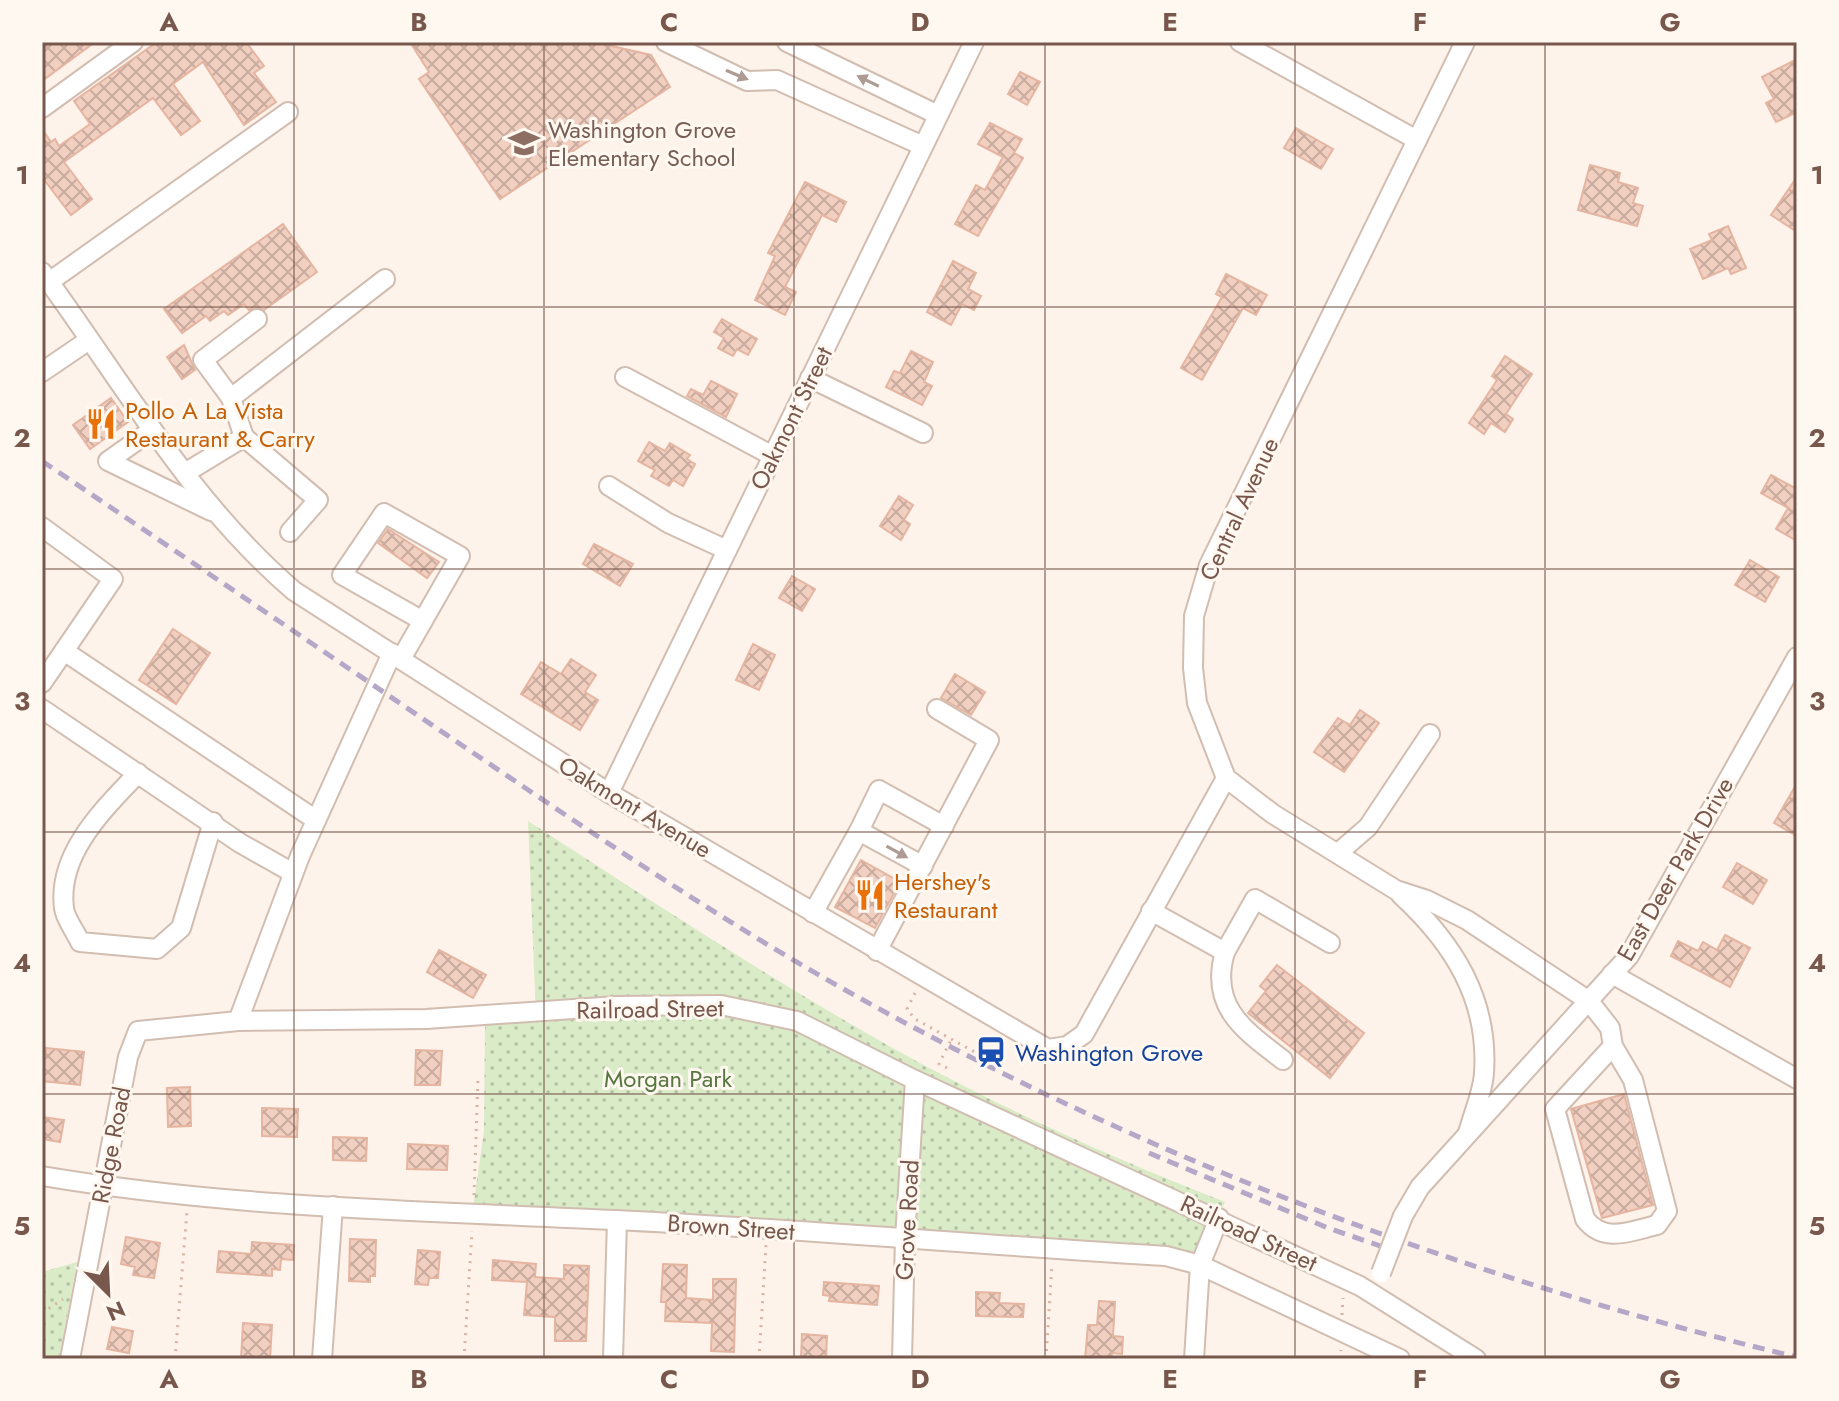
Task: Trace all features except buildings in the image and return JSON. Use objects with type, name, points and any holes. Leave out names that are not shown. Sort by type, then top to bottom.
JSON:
[{"type":"street","points":[[42,108],[133,42]]},
{"type":"street","points":[[666,42],[747,81],[777,80],[923,146]]},
{"type":"street","points":[[787,42],[938,115]]},
{"type":"street","name":"Oakmont Street","points":[[609,793],[974,42]]},
{"type":"street","points":[[1240,42],[1417,140]]},
{"type":"street","name":"Central Avenue","points":[[1226,778],[1197,703],[1193,668],[1194,616],[1209,565],[1465,42]]},
{"type":"street","points":[[46,277],[288,112]]},
{"type":"street","name":"Oakmont Avenue","points":[[46,277],[152,430],[215,512],[265,566],[294,591],[609,793],[1048,1049],[1067,1046],[1084,1034],[1226,778]]},
{"type":"street","points":[[231,398],[385,279]]},
{"type":"street","points":[[257,319],[203,360],[231,398],[244,437],[318,500],[290,532]]},
{"type":"street","points":[[45,363],[89,340]]},
{"type":"street","points":[[625,377],[773,456]]},
{"type":"street","points":[[810,378],[923,433]]},
{"type":"street","points":[[152,430],[108,461],[215,512]]},
{"type":"street","points":[[185,473],[244,437]]},
{"type":"street","points":[[609,486],[668,523],[727,550]]},
{"type":"street","points":[[238,1021],[316,820],[396,656],[423,621],[460,556],[384,513],[342,575],[423,621]]},
{"type":"street","points":[[42,527],[113,579],[42,683]]},
{"type":"street","points":[[64,651],[316,820]]},
{"type":"street","name":"East Deer Park Drive","points":[[1373,1293],[1403,1216],[1420,1187],[1629,956],[1797,657]]},
{"type":"street","points":[[42,709],[240,843],[293,873]]},
{"type":"street","points":[[877,951],[989,740],[937,709]]},
{"type":"street","points":[[1338,853],[1368,827],[1430,734]]},
{"type":"street","points":[[138,773],[89,825],[69,871],[64,909],[80,942],[157,949],[181,928],[213,822]]},
{"type":"street","points":[[1226,778],[1273,814],[1396,890],[1427,900],[1467,920],[1589,1001],[1610,1028],[1613,1046],[1633,1080],[1667,1211],[1657,1225],[1608,1235],[1599,1233],[1585,1219],[1555,1109],[1613,1046]]},
{"type":"street","points":[[813,913],[879,790],[944,826]]},
{"type":"street","points":[[859,831],[923,866]]},
{"type":"street","name":"East Deer Park Drive","points":[[1396,890],[1434,925],[1458,957],[1476,999],[1484,1074],[1467,1137]]},
{"type":"street","points":[[1283,1060],[1244,1029],[1229,1009],[1219,973],[1225,952],[1255,899],[1330,943]]},
{"type":"street","points":[[1151,911],[1225,952]]},
{"type":"street","points":[[1612,974],[1797,1079]]},
{"type":"street","name":"Railroad Street","points":[[238,1021],[426,1019],[617,1006],[721,1005],[797,1021],[915,1080],[1219,1218],[1373,1293],[1476,1359]]},
{"type":"street","name":"Ridge Road","points":[[70,1359],[128,1057],[138,1031],[238,1021]]},
{"type":"street","name":"Grove Road","points":[[902,1359],[905,1238],[915,1080]]},
{"type":"street","name":"Brown Street","points":[[42,1176],[188,1195],[333,1206],[767,1229],[1166,1256],[1200,1265],[1400,1359]]},
{"type":"street","points":[[322,1359],[333,1206]]},
{"type":"street","points":[[1194,1359],[1200,1265],[1219,1218]]},
{"type":"street","points":[[613,1359],[617,1220]]},
{"type":"path","points":[[907,1009],[915,1019],[980,1055]]},
{"type":"path","points":[[947,1068],[939,1064],[952,1038]]},
{"type":"path","points":[[175,1359],[188,1195]]},
{"type":"path","points":[[759,1359],[767,1229]]},
{"type":"path","points":[[1046,1359],[1053,1248]]},
{"type":"path","points":[[42,1313],[65,1298],[82,1296]]},
{"type":"green space","name":"Morgan Park","points":[[528,821],[662,908],[889,1046],[1054,1130],[1225,1202],[1196,1256],[473,1208],[484,1131],[485,1023],[536,1018]]},
{"type":"green space","points":[[77,1262],[59,1359],[42,1359],[42,1272]]},
{"type":"railway","points":[[42,461],[671,884],[831,982],[993,1069],[1216,1170],[1329,1215],[1561,1293],[1797,1357]]},
{"type":"railway","points":[[1149,1153],[1328,1228],[1398,1252]]},
{"type":"place","name":"Washington Grove Elementary School","points":[[524,143]]},
{"type":"place","name":"Pollo A La Vista Restaurant & Carry","points":[[101,424]]},
{"type":"place","name":"Hershey's Restaurant","points":[[870,895]]},
{"type":"place","name":"Washington Grove","points":[[991,1052]]}]
